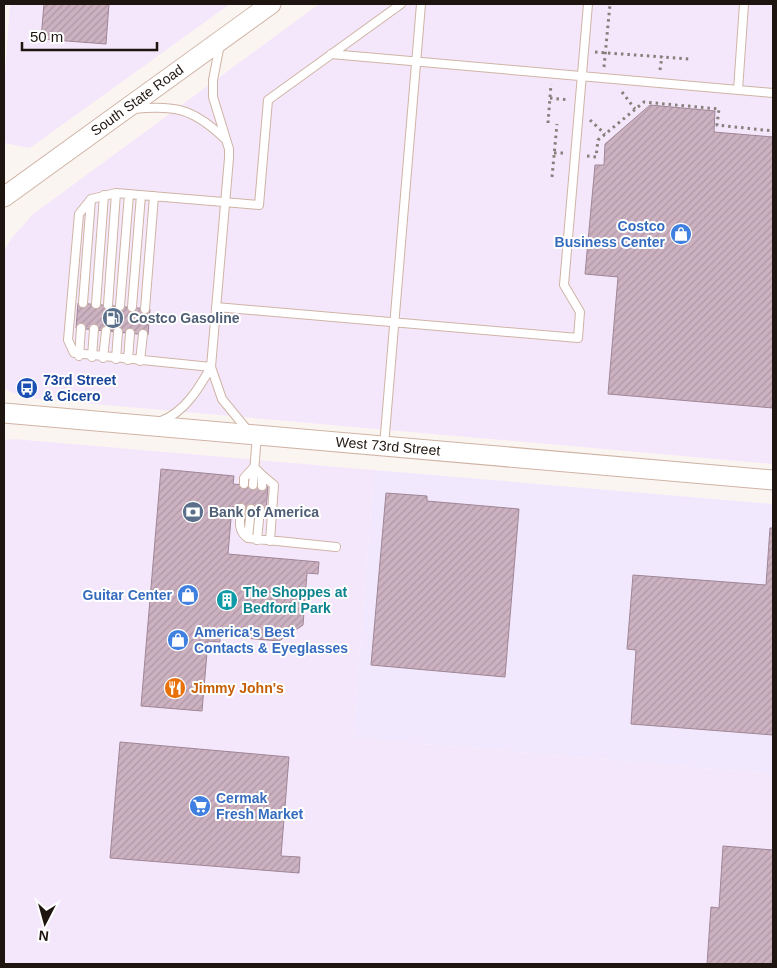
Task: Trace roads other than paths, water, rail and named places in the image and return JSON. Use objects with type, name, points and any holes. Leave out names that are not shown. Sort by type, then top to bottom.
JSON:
[{"type":"street","name":"South State Road","points":[[4,197],[271,4]]},
{"type":"street","name":"West 73rd Street","points":[[4,413],[773,480]]},
{"type":"lane","points":[[211,367],[79,356],[74,354],[68,340],[78,221],[83,207],[92,199],[116,193],[259,205],[268,100],[401,4]]},
{"type":"lane","points":[[384,446],[421,4]]},
{"type":"lane","points":[[216,307],[578,338],[580,312],[564,285],[588,4]]},
{"type":"lane","points":[[738,90],[744,4]]},
{"type":"lane","points":[[220,40],[213,80],[213,97],[226,140],[229,158],[211,367],[222,400],[254,435],[253,485]]},
{"type":"lane","points":[[331,54],[773,93]]},
{"type":"lane","points":[[124,109],[172,108],[190,113],[207,122],[226,140]]},
{"type":"lane","points":[[108,305],[116,193]]},
{"type":"lane","points":[[120,306],[129,194]]},
{"type":"lane","points":[[96,304],[104,195]]},
{"type":"lane","points":[[132,307],[141,195]]},
{"type":"lane","points":[[144,309],[154,196]]},
{"type":"lane","points":[[83,303],[92,199]]},
{"type":"lane","points":[[79,356],[81,328]]},
{"type":"lane","points":[[92,357],[94,330]]},
{"type":"lane","points":[[103,358],[106,331]]},
{"type":"lane","points":[[116,358],[118,332]]},
{"type":"lane","points":[[128,360],[130,333]]},
{"type":"lane","points":[[140,361],[142,334]]},
{"type":"lane","points":[[149,426],[168,418],[181,408],[192,397],[211,367]]},
{"type":"lane","points":[[254,468],[274,484],[270,541]]},
{"type":"lane","points":[[244,484],[244,478],[254,468]]},
{"type":"lane","points":[[262,475],[262,486]]},
{"type":"lane","points":[[241,508],[240,528],[242,534],[248,538],[336,547]]},
{"type":"lane","points":[[248,538],[251,508]]},
{"type":"lane","points":[[257,540],[260,509]]},
{"type":"place","name":"Costco Business Center","points":[[681,234]]},
{"type":"place","name":"Costco Gasoline","points":[[113,318]]},
{"type":"place","name":"73rd Street & Cicero","points":[[27,388]]},
{"type":"place","name":"Bank of America","points":[[193,512]]},
{"type":"place","name":"Guitar Center","points":[[188,595]]},
{"type":"place","name":"The Shoppes at Bedford Park","points":[[227,600]]},
{"type":"place","name":"America's Best Contacts & Eyeglasses","points":[[178,640]]},
{"type":"place","name":"Jimmy John's","points":[[175,688]]},
{"type":"place","name":"Cermak Fresh Market","points":[[200,806]]}]
